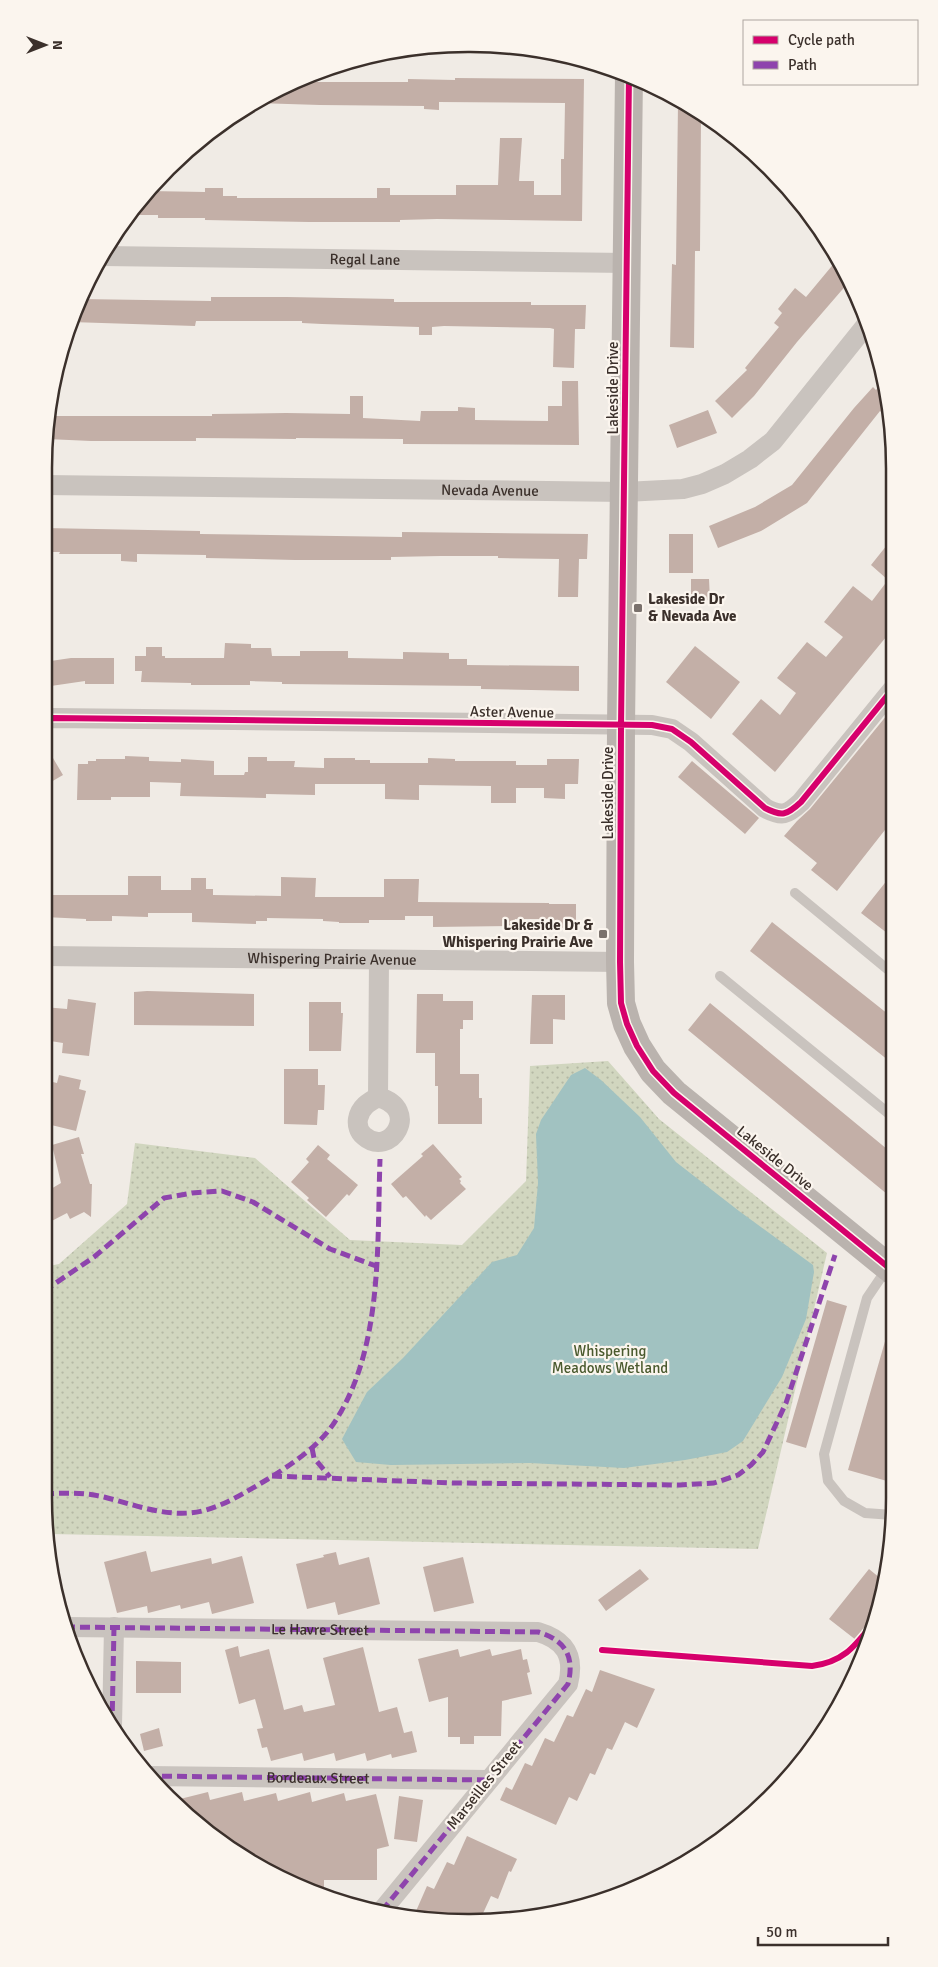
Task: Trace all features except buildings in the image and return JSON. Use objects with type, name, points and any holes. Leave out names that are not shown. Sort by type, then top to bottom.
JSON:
[{"type":"street","name":"Lakeside Drive","points":[[629,84],[621,726],[621,1003],[627,1024],[637,1046],[653,1071],[674,1093],[886,1265]]},
{"type":"street","name":"Regal Lane","points":[[111,256],[627,263]]},
{"type":"street","name":"Nevada Avenue","points":[[52,485],[625,492],[682,489],[725,474],[750,459],[773,440],[861,331]]},
{"type":"street","name":"Aster Avenue","points":[[52,718],[652,725],[672,730],[691,742],[765,808],[776,814],[789,813],[801,802],[886,697]]},
{"type":"street","name":"Whispering Prairie Avenue","points":[[52,956],[620,962]]},
{"type":"street","points":[[378,1097],[379,960]]},
{"type":"street","name":"Le Havre Street","points":[[73,1627],[538,1632],[554,1639],[567,1652]]},
{"type":"street","points":[[112,1713],[114,1627]]},
{"type":"street","name":"Marseilles Street","points":[[386,1906],[568,1684],[570,1666],[567,1652]]},
{"type":"street","name":"Bordeaux Street","points":[[159,1776],[488,1780]]},
{"type":"lane","points":[[795,893],[886,968]]},
{"type":"lane","points":[[720,976],[886,1111]]},
{"type":"lane","points":[[885,1514],[865,1513],[844,1501],[828,1481],[824,1454],[867,1298],[886,1275]]},
{"type":"green space","name":"Whispering Meadows Wetland","points":[[608,1061],[659,1119],[827,1253],[758,1549],[54,1534],[52,1498],[52,1265],[59,1264],[127,1204],[135,1143],[255,1158],[350,1240],[462,1245],[526,1181],[530,1066]]},
{"type":"water","points":[[585,1068],[601,1080],[640,1117],[676,1162],[813,1265],[814,1272],[806,1319],[782,1377],[743,1441],[727,1452],[624,1468],[530,1463],[391,1465],[356,1462],[342,1439],[367,1392],[403,1358],[492,1262],[517,1255],[534,1228],[538,1183],[536,1134],[541,1120],[571,1075]]},
{"type":"marked path","points":[[52,1494],[89,1494],[156,1511],[199,1512],[220,1505],[268,1479],[296,1460],[322,1438],[336,1420],[351,1391],[362,1360],[370,1327],[377,1259],[380,1159]]},
{"type":"marked path","points":[[52,1286],[94,1257],[164,1198],[192,1193],[222,1191],[253,1202],[330,1249],[376,1266]]},
{"type":"marked path","points":[[272,1476],[453,1483],[680,1485],[714,1483],[738,1475],[763,1452],[786,1403],[835,1255]]},
{"type":"marked path","points":[[312,1448],[314,1458],[330,1477]]},
{"type":"marked path","points":[[73,1627],[538,1632],[547,1635],[561,1645],[569,1657],[570,1674],[568,1684],[386,1906]]},
{"type":"marked path","points":[[112,1713],[114,1627]]},
{"type":"marked path","points":[[159,1776],[488,1780]]},
{"type":"cycle path","points":[[629,84],[621,726],[621,1003],[627,1024],[637,1046],[653,1071],[674,1093],[886,1265]]},
{"type":"cycle path","points":[[52,718],[652,725],[672,729],[691,742],[765,808],[776,813],[784,813],[792,810],[801,802],[886,697]]},
{"type":"cycle path","points":[[602,1650],[812,1666],[841,1657],[861,1638]]},
{"type":"place","name":"Lakeside Dr & Nevada Ave","points":[[638,608]]},
{"type":"place","name":"Lakeside Dr & Whispering Prairie Ave","points":[[603,934]]}]
